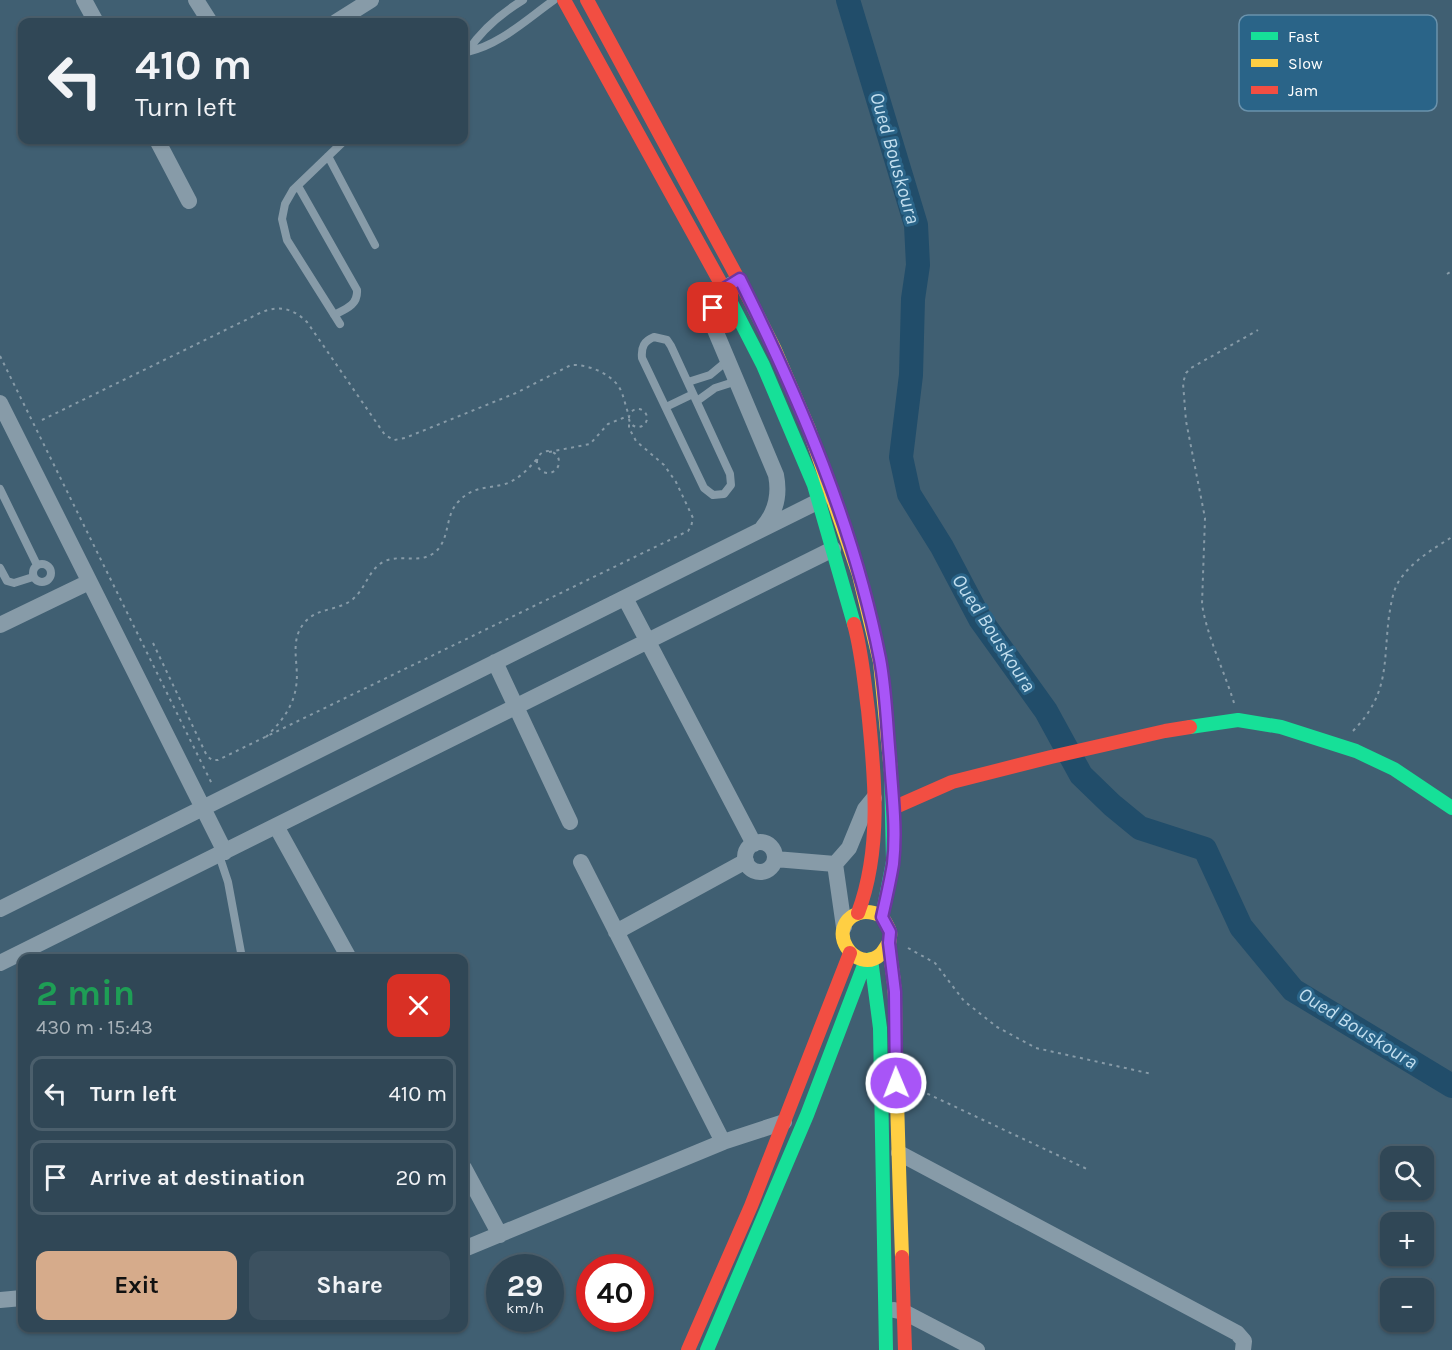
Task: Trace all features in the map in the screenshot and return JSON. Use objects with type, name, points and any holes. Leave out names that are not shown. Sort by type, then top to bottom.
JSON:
[{"type":"main road","points":[[564,0],[708,255],[763,365],[814,485],[857,635],[864,669],[873,758],[874,846],[867,889],[858,913]]},
{"type":"main road","points":[[587,0],[740,279],[776,350],[809,429],[859,574],[880,662],[902,786],[893,808],[893,861],[882,917]]},
{"type":"main road","points":[[874,798],[902,786],[952,782],[1165,731],[1238,720],[1281,727],[1373,758],[1452,808]]},
{"type":"main road","points":[[893,808],[952,782]]},
{"type":"main road","points":[[890,940],[882,953],[869,959],[854,957],[843,941],[844,927],[852,916],[858,913],[875,913],[882,917],[888,926],[890,940],[895,992],[905,1350]]},
{"type":"main road","points":[[688,1350],[751,1206],[850,953]]},
{"type":"main road","points":[[869,959],[868,1026],[886,1350]]},
{"type":"main road","points":[[707,1350],[807,1115],[869,959]]},
{"type":"main road","points":[[838,1034],[852,1025],[868,1026]]},
{"type":"street","points":[[84,0],[94,18]]},
{"type":"street","points":[[196,0],[207,18]]},
{"type":"street","points":[[343,18],[372,0]]},
{"type":"street","points":[[159,144],[189,201]]},
{"type":"street","points":[[740,279],[724,289],[713,308],[712,319],[773,467],[778,485],[773,512],[763,528]]},
{"type":"street","points":[[0,403],[202,808],[222,853]]},
{"type":"street","points":[[0,909],[819,501]]},
{"type":"street","points":[[18,954],[832,549]]},
{"type":"street","points":[[0,625],[89,582]]},
{"type":"street","points":[[625,598],[754,844]]},
{"type":"street","points":[[495,663],[570,822]]},
{"type":"street","points":[[844,927],[835,864],[849,848],[865,809],[874,798]]},
{"type":"street","points":[[276,826],[346,954]]},
{"type":"street","points":[[759,842],[769,845],[775,854],[775,859],[770,868],[761,872],[751,869],[746,861],[747,851],[759,842]]},
{"type":"street","points":[[775,859],[835,864]]},
{"type":"street","points":[[616,932],[746,861]]},
{"type":"street","points":[[581,862],[723,1142]]},
{"type":"street","points":[[0,963],[18,954]]},
{"type":"street","points":[[468,1248],[723,1142],[784,1122]]},
{"type":"street","points":[[898,1153],[1237,1333],[1244,1341],[1243,1350]]},
{"type":"street","points":[[468,1175],[500,1234]]},
{"type":"street","points":[[0,1300],[18,1298]]},
{"type":"street","points":[[885,1308],[904,1312],[977,1350]]},
{"type":"lane","points":[[468,49],[493,20],[523,0]]},
{"type":"lane","points":[[468,52],[499,39],[554,0]]},
{"type":"lane","points":[[340,324],[284,233],[282,211],[288,197],[341,144]]},
{"type":"lane","points":[[328,156],[375,244]]},
{"type":"lane","points":[[298,186],[357,290],[358,295],[354,304],[334,315]]},
{"type":"lane","points":[[661,337],[667,340],[695,398],[732,479],[729,490],[719,495],[708,492],[704,488],[642,358],[641,351],[648,340],[661,337]]},
{"type":"lane","points":[[688,382],[710,375],[728,360]]},
{"type":"lane","points":[[666,407],[737,381]]},
{"type":"lane","points":[[0,489],[37,565]]},
{"type":"lane","points":[[33,577],[33,570],[37,565]]},
{"type":"lane","points":[[0,568],[7,580],[14,583],[33,577],[43,582],[51,576],[48,565],[37,565]]},
{"type":"lane","points":[[222,853],[241,954]]},
{"type":"path","points":[[1447,274],[1452,271]]},
{"type":"path","points":[[42,420],[262,312],[278,308],[294,312],[307,322],[385,435],[394,440],[405,438],[516,393],[571,365],[590,368],[611,378],[619,388],[629,417],[631,424],[642,426],[647,420],[645,412],[638,408],[634,409],[629,417],[629,428],[636,441],[664,465],[676,482],[693,518],[688,531],[218,760],[209,759],[153,643]]},
{"type":"path","points":[[1238,720],[1226,675],[1204,616],[1202,604],[1205,518],[1186,422],[1183,383],[1186,373],[1191,368],[1258,330]]},
{"type":"path","points":[[0,356],[220,799]]},
{"type":"path","points":[[264,739],[285,715],[292,703],[298,675],[295,641],[303,623],[319,611],[338,607],[355,597],[371,572],[387,561],[396,558],[425,558],[434,553],[445,538],[453,509],[466,494],[478,488],[511,481],[544,452],[590,444],[608,424],[629,417]]},
{"type":"path","points":[[537,459],[537,464],[543,472],[552,473],[556,470],[559,461],[554,453],[549,452]]},
{"type":"path","points":[[1338,745],[1366,716],[1383,682],[1390,612],[1398,582],[1426,554],[1452,537]]},
{"type":"path","points":[[890,940],[935,963],[964,1001],[997,1027],[1036,1048],[1152,1074]]},
{"type":"path","points":[[896,1083],[926,1093],[1089,1170]]},
{"type":"waterway","name":"Oued Bouskoura","points":[[848,0],[916,225],[918,265],[913,299],[911,375],[901,457],[909,494],[942,547],[980,619],[1046,711],[1081,775],[1140,828],[1205,849],[1241,927],[1293,990],[1452,1086]]},
{"type":"traffic: fast","points":[[724,289],[763,365],[814,485],[854,624]]},
{"type":"traffic: fast","points":[[1190,727],[1238,720],[1281,727],[1356,751],[1394,769],[1452,808]]},
{"type":"traffic: fast","points":[[882,917],[893,861],[891,772]]},
{"type":"traffic: fast","points":[[871,959],[880,1028],[886,1350]]},
{"type":"traffic: fast","points":[[707,1350],[807,1115],[866,960]]},
{"type":"traffic: slow","points":[[754,308],[809,429],[859,575],[880,662],[891,772]]},
{"type":"traffic: slow","points":[[889,943],[881,954],[871,959],[862,959],[853,955],[847,947],[843,938],[843,929],[848,920],[859,913],[867,912],[881,916],[890,932],[889,945],[895,993],[902,1257]]},
{"type":"traffic: jam","points":[[564,0],[724,289]]},
{"type":"traffic: jam","points":[[587,0],[754,308]]},
{"type":"traffic: jam","points":[[854,624],[868,710],[875,813],[871,864],[858,913]]},
{"type":"traffic: jam","points":[[893,808],[952,782],[1051,757],[1190,727]]},
{"type":"traffic: jam","points":[[688,1350],[751,1206],[850,953]]},
{"type":"traffic: jam","points":[[902,1257],[905,1350]]},
{"type":"route","points":[[713,308],[724,289],[740,279],[776,350],[809,429],[859,574],[872,624],[880,662],[893,808],[893,861],[882,917],[890,932],[889,943],[895,992],[896,1083]]}]
